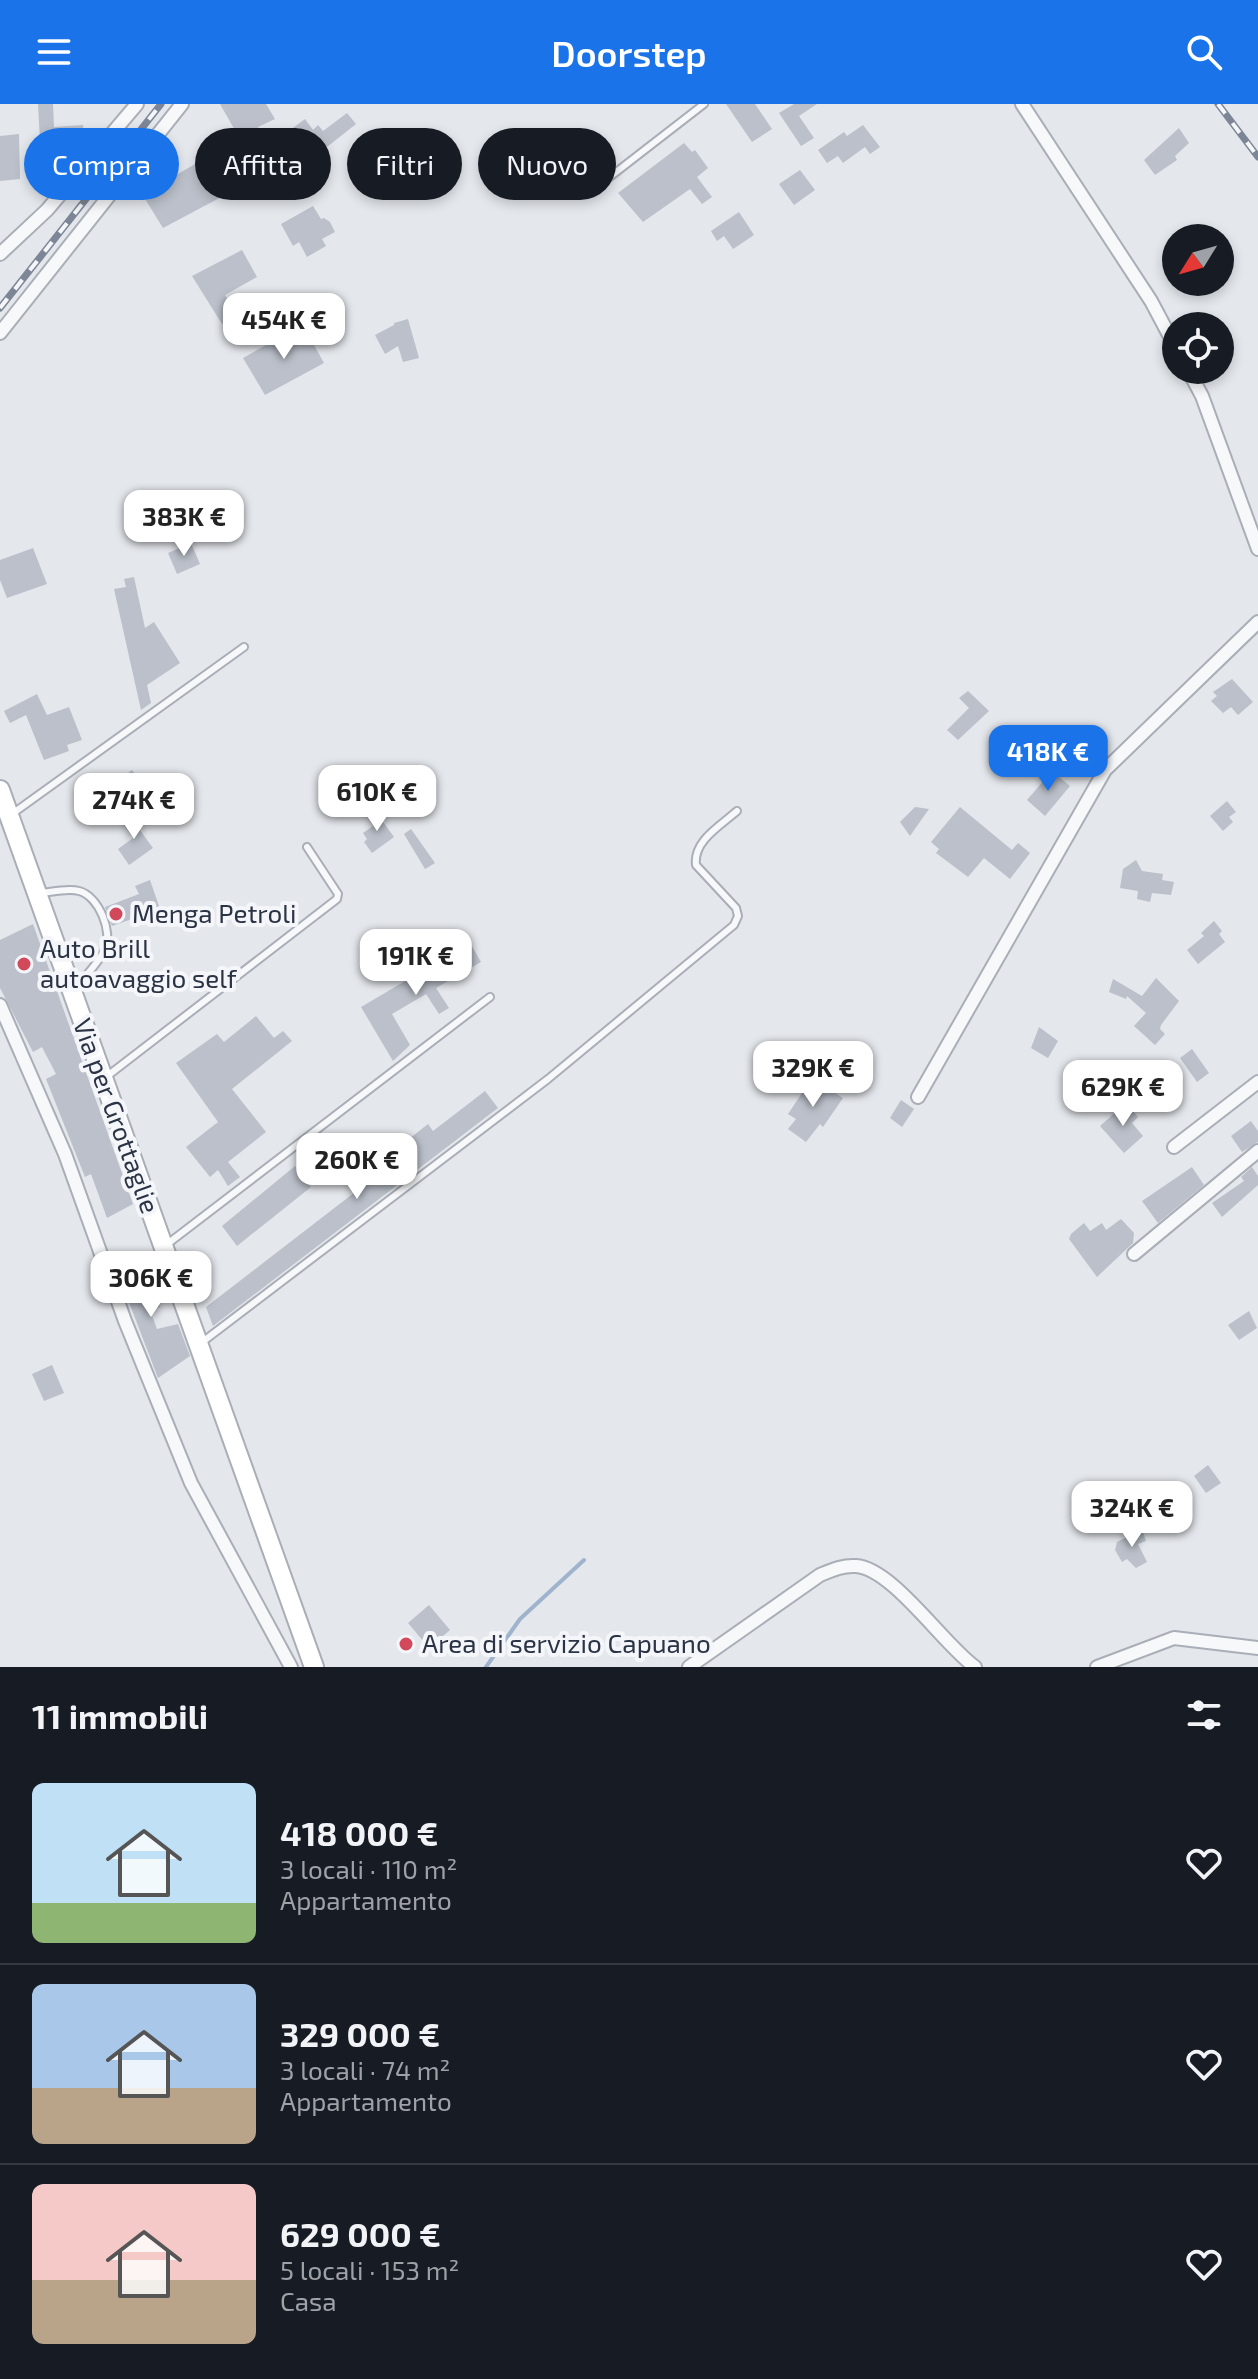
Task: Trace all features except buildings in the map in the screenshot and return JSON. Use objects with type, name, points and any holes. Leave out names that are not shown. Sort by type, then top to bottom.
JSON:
[{"type":"street","points":[[0,254],[47,210],[137,104]]},
{"type":"street","points":[[0,333],[182,104]]},
{"type":"street","points":[[1022,104],[1162,322]]},
{"type":"street","points":[[1196,384],[1258,549]]},
{"type":"street","points":[[918,1097],[1105,770],[1258,622]]},
{"type":"street","name":"Via per Grottaglie","points":[[0,790],[311,1665]]},
{"type":"street","points":[[0,1005],[65,1154],[125,1321],[191,1483],[291,1667]]},
{"type":"street","points":[[1174,1147],[1258,1082]]},
{"type":"street","points":[[1134,1254],[1258,1151]]},
{"type":"street","points":[[689,1667],[820,1575],[839,1567],[859,1566],[890,1583],[960,1656],[975,1667]]},
{"type":"street","points":[[1097,1667],[1174,1638],[1258,1648]]},
{"type":"lane","points":[[616,172],[704,104]]},
{"type":"lane","points":[[9,817],[244,647]]},
{"type":"lane","points":[[198,1345],[548,1079],[734,925],[738,916],[736,908],[696,865],[695,856],[700,844],[737,811]]},
{"type":"lane","points":[[103,1079],[337,899],[338,894],[307,847]]},
{"type":"lane","points":[[37,893],[79,891],[93,899],[103,919],[109,938],[105,952],[72,993]]},
{"type":"lane","points":[[163,1247],[490,997]]},
{"type":"waterway","points":[[486,1667],[520,1619],[584,1560]]},
{"type":"railway","points":[[0,308],[161,104]]},
{"type":"railway","points":[[1218,104],[1258,157]]},
{"type":"place","name":"Menga Petroli","points":[[116,914]]},
{"type":"place","name":"Auto Brill autoavaggio self","points":[[24,964]]},
{"type":"place","name":"Area di servizio Capuano","points":[[406,1644]]}]
